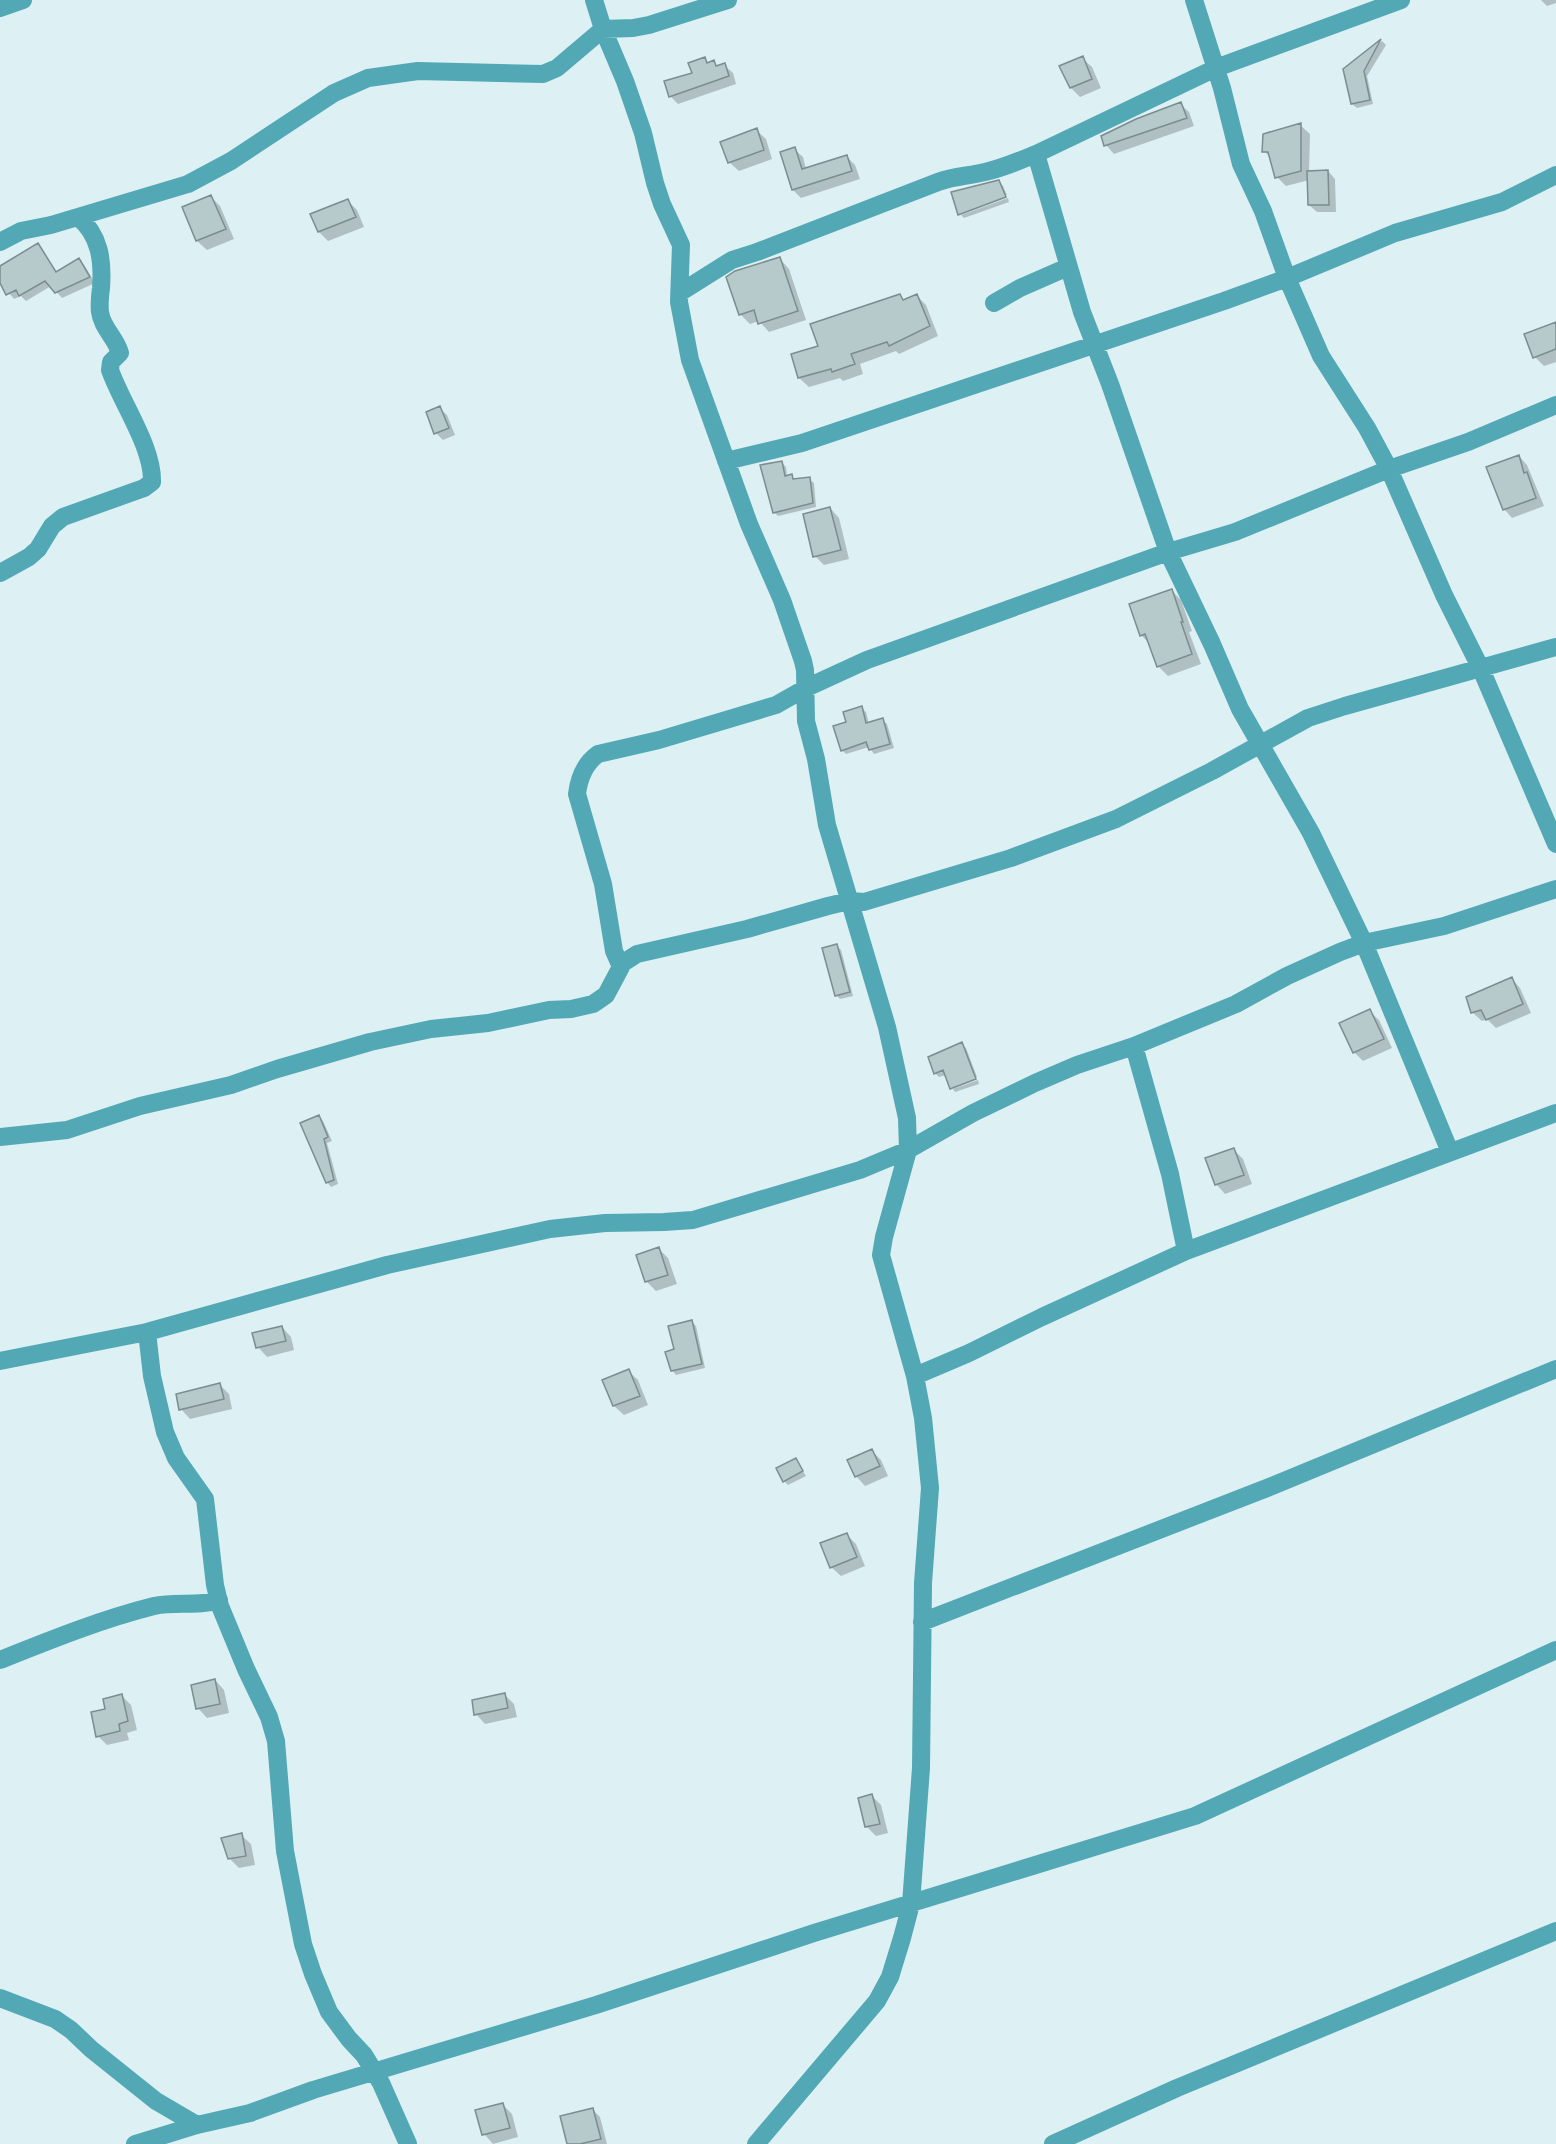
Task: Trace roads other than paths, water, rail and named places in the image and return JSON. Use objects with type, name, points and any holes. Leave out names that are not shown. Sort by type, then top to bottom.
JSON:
[{"type":"street","points":[[0,8],[23,0]]},
{"type":"street","points":[[594,0],[643,133],[662,204],[681,245],[680,302],[690,360],[749,524],[782,600],[800,651],[805,670],[806,721],[816,759],[826,825],[895,1057],[907,1118],[908,1150],[881,1255],[915,1376],[923,1418],[930,1488],[922,1583],[921,1768],[911,1904],[890,1977],[877,2001],[756,2144]]},
{"type":"street","points":[[0,242],[21,231],[78,217],[196,180],[231,161],[334,93],[368,78],[418,71],[540,74],[557,68],[603,29],[649,25],[728,0]]},
{"type":"street","points":[[1194,0],[1216,68],[1241,164],[1263,211],[1287,278],[1322,356],[1389,469],[1444,595],[1481,669],[1556,844]]},
{"type":"street","points":[[681,292],[732,260],[951,177],[996,169],[1036,154],[1216,68],[1401,0]]},
{"type":"street","points":[[1036,154],[1082,312],[1168,552],[1212,644],[1240,710],[1311,833],[1364,943],[1450,1152]]},
{"type":"street","points":[[726,461],[802,442],[991,381],[1287,278],[1395,233],[1502,202],[1556,175]]},
{"type":"street","points":[[0,573],[29,557],[38,549],[52,526],[63,517],[144,488],[152,482],[151,470],[140,437],[110,370],[111,362],[120,353],[104,326],[100,312],[102,267],[100,253],[93,234],[78,217]]},
{"type":"street","points":[[994,303],[1020,288],[1068,267]]},
{"type":"street","points":[[621,967],[614,951],[603,884],[577,795],[579,780],[591,759],[605,751],[659,740],[776,705],[806,688],[867,660],[1168,552],[1235,532],[1389,469],[1468,442],[1556,405]]},
{"type":"street","points":[[0,1137],[67,1130],[140,1106],[231,1085],[370,1042],[431,1029],[489,1023],[549,1010],[571,1009],[593,1004],[606,995],[626,960],[646,951],[711,938],[849,901],[864,902],[954,876],[1116,819],[1166,795],[1308,718],[1556,647]]},
{"type":"street","points":[[0,1361],[147,1332],[387,1265],[550,1229],[605,1223],[693,1220],[860,1170],[908,1150],[973,1113],[1035,1083],[1236,1004],[1287,976],[1364,943],[1444,926],[1556,889]]},
{"type":"street","points":[[1134,1046],[1170,1174],[1186,1251]]},
{"type":"street","points":[[915,1376],[1186,1251],[1556,1113]]},
{"type":"street","points":[[147,1332],[152,1376],[165,1432],[176,1458],[205,1499],[219,1600],[246,1669],[269,1717],[276,1741],[285,1851],[303,1944],[329,2012],[375,2072],[390,2100],[408,2144]]},
{"type":"street","points":[[922,1622],[1267,1488],[1556,1370]]},
{"type":"street","points":[[0,1660],[105,1621],[155,1606],[172,1603],[201,1604],[219,1600]]},
{"type":"street","points":[[135,2144],[197,2125],[250,2113],[313,2090],[588,2008],[814,1932],[1195,1816],[1556,1650]]},
{"type":"street","points":[[1053,2144],[1177,2088],[1556,1931]]},
{"type":"street","points":[[0,1998],[55,2019],[156,2101],[197,2125]]}]
